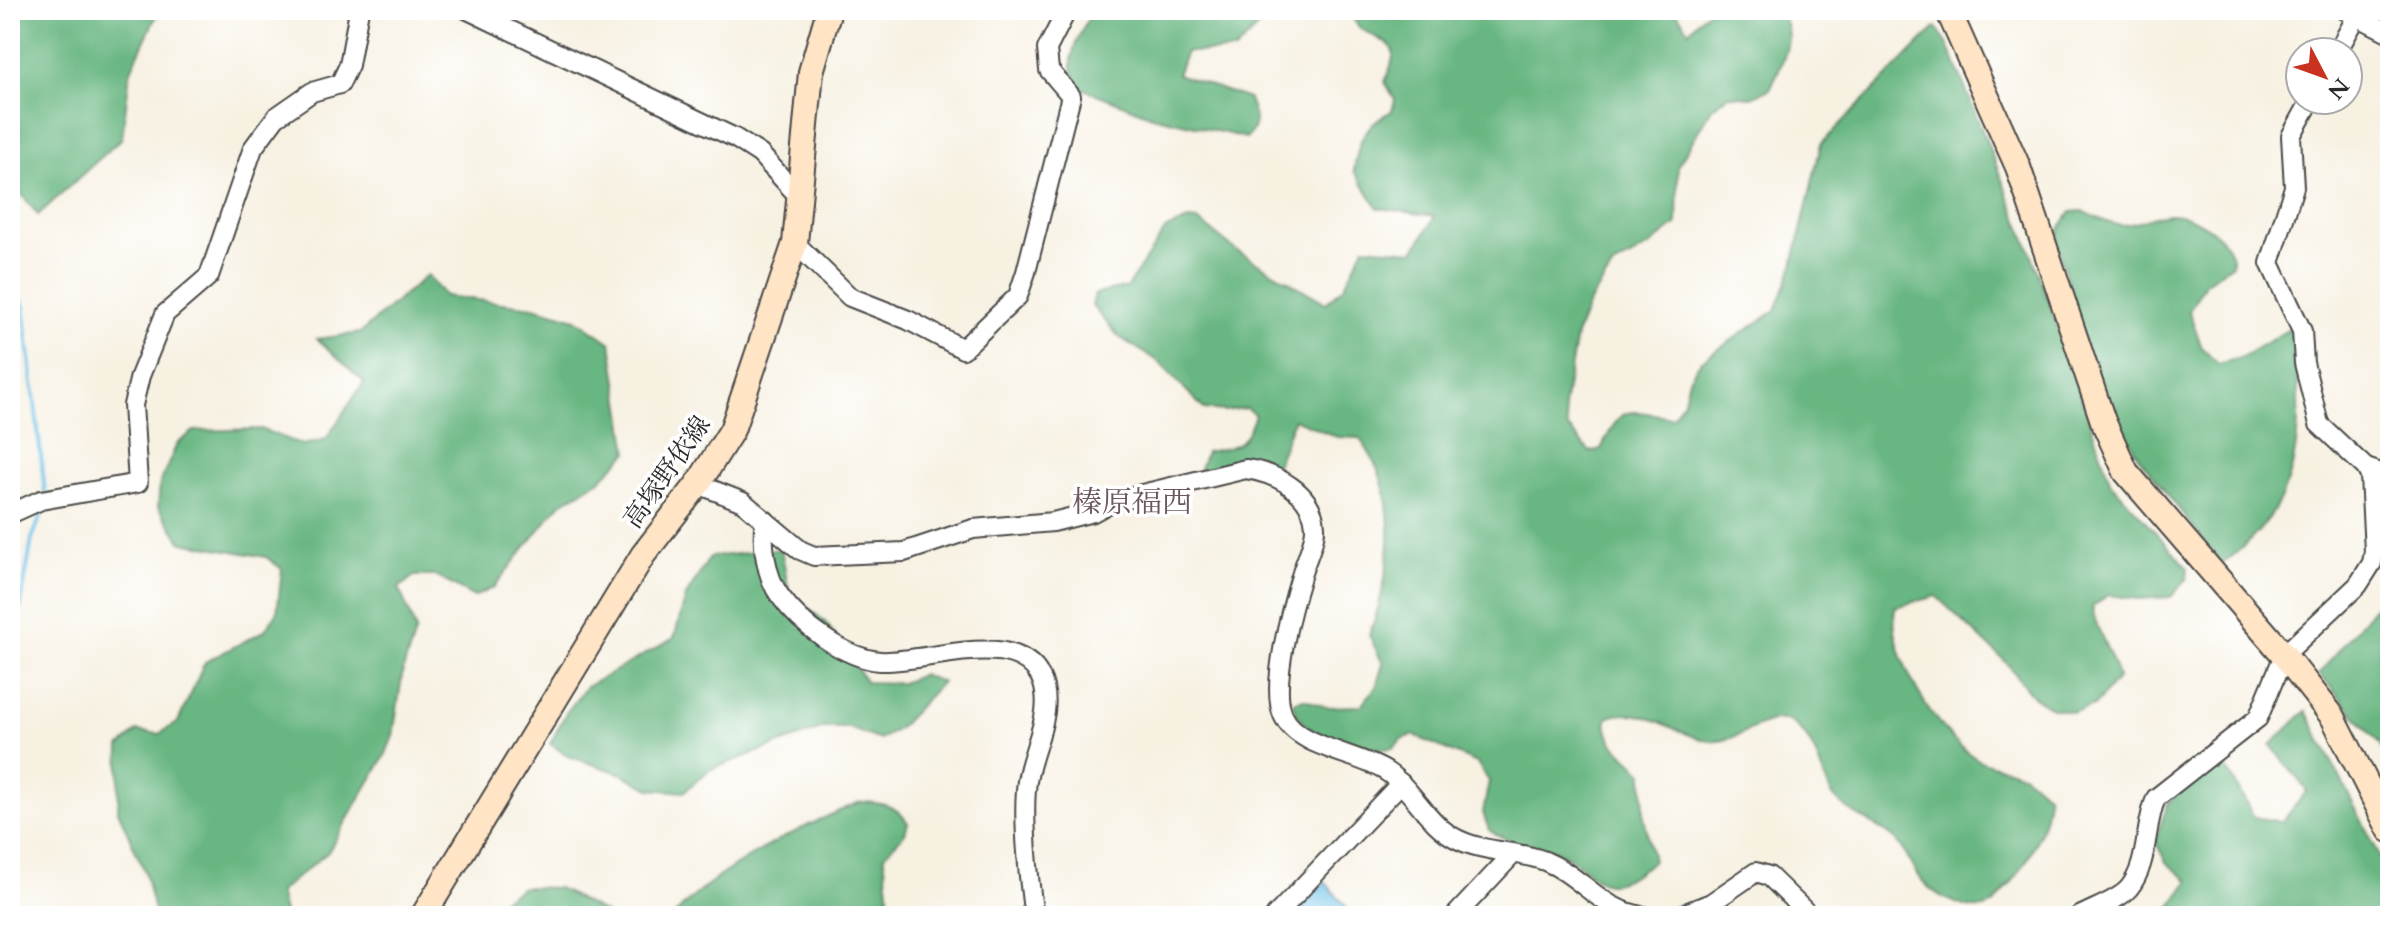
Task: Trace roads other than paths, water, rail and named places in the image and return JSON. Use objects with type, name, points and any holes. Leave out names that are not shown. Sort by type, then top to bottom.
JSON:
[{"type":"main road","name":"高塚野依線","points":[[423,916],[643,555],[698,484],[732,430],[795,243],[802,200],[811,72],[829,10]]},
{"type":"main road","points":[[1948,10],[2018,167],[2103,421],[2126,472],[2284,655],[2333,717],[2390,830]]},
{"type":"street","points":[[10,514],[49,498],[138,483],[133,405],[140,376],[165,314],[209,276],[253,148],[276,117],[312,92],[340,84],[349,65],[359,10]]},
{"type":"street","points":[[468,10],[735,138],[760,154],[802,200]]},
{"type":"street","points":[[795,243],[850,297],[908,320],[963,349],[1018,296],[1026,272],[1071,96],[1049,70],[1047,49],[1067,10]]},
{"type":"street","points":[[2343,36],[2351,13],[2390,33]]},
{"type":"street","points":[[2302,116],[2291,136],[2294,187],[2270,263],[2302,331],[2304,363],[2319,424],[2366,468],[2390,476]]},
{"type":"street","points":[[2080,916],[2128,890],[2140,870],[2148,816],[2156,798],[2258,718],[2284,655],[2358,585],[2372,563],[2371,490],[2366,468]]},
{"type":"street","points":[[698,484],[743,502],[800,550],[814,556],[868,556],[904,552],[973,529],[1053,522],[1093,512],[1113,501],[1246,469],[1269,472],[1299,492],[1310,507],[1315,528],[1299,584],[1278,693],[1283,717],[1296,734],[1386,771],[1401,783],[1437,825],[1454,838],[1482,849],[1547,862],[1622,913],[1644,916]]},
{"type":"street","points":[[765,520],[762,537],[780,596],[834,643],[859,657],[881,661],[1006,649],[1028,661],[1040,677],[1047,704],[1027,780],[1034,916]]},
{"type":"street","points":[[1275,916],[1401,783]]},
{"type":"street","points":[[1455,916],[1513,854]]},
{"type":"street","points":[[1678,916],[1711,903],[1756,872],[1769,876],[1810,916]]},
{"type":"water","points":[[1325,882],[1354,916],[1284,916]]},
{"type":"waterway","points":[[10,274],[24,306],[45,492]]},
{"type":"waterway","points":[[10,667],[32,539],[45,505]]},
{"type":"district","name":"榛原福西","points":[[1132,502]]}]
